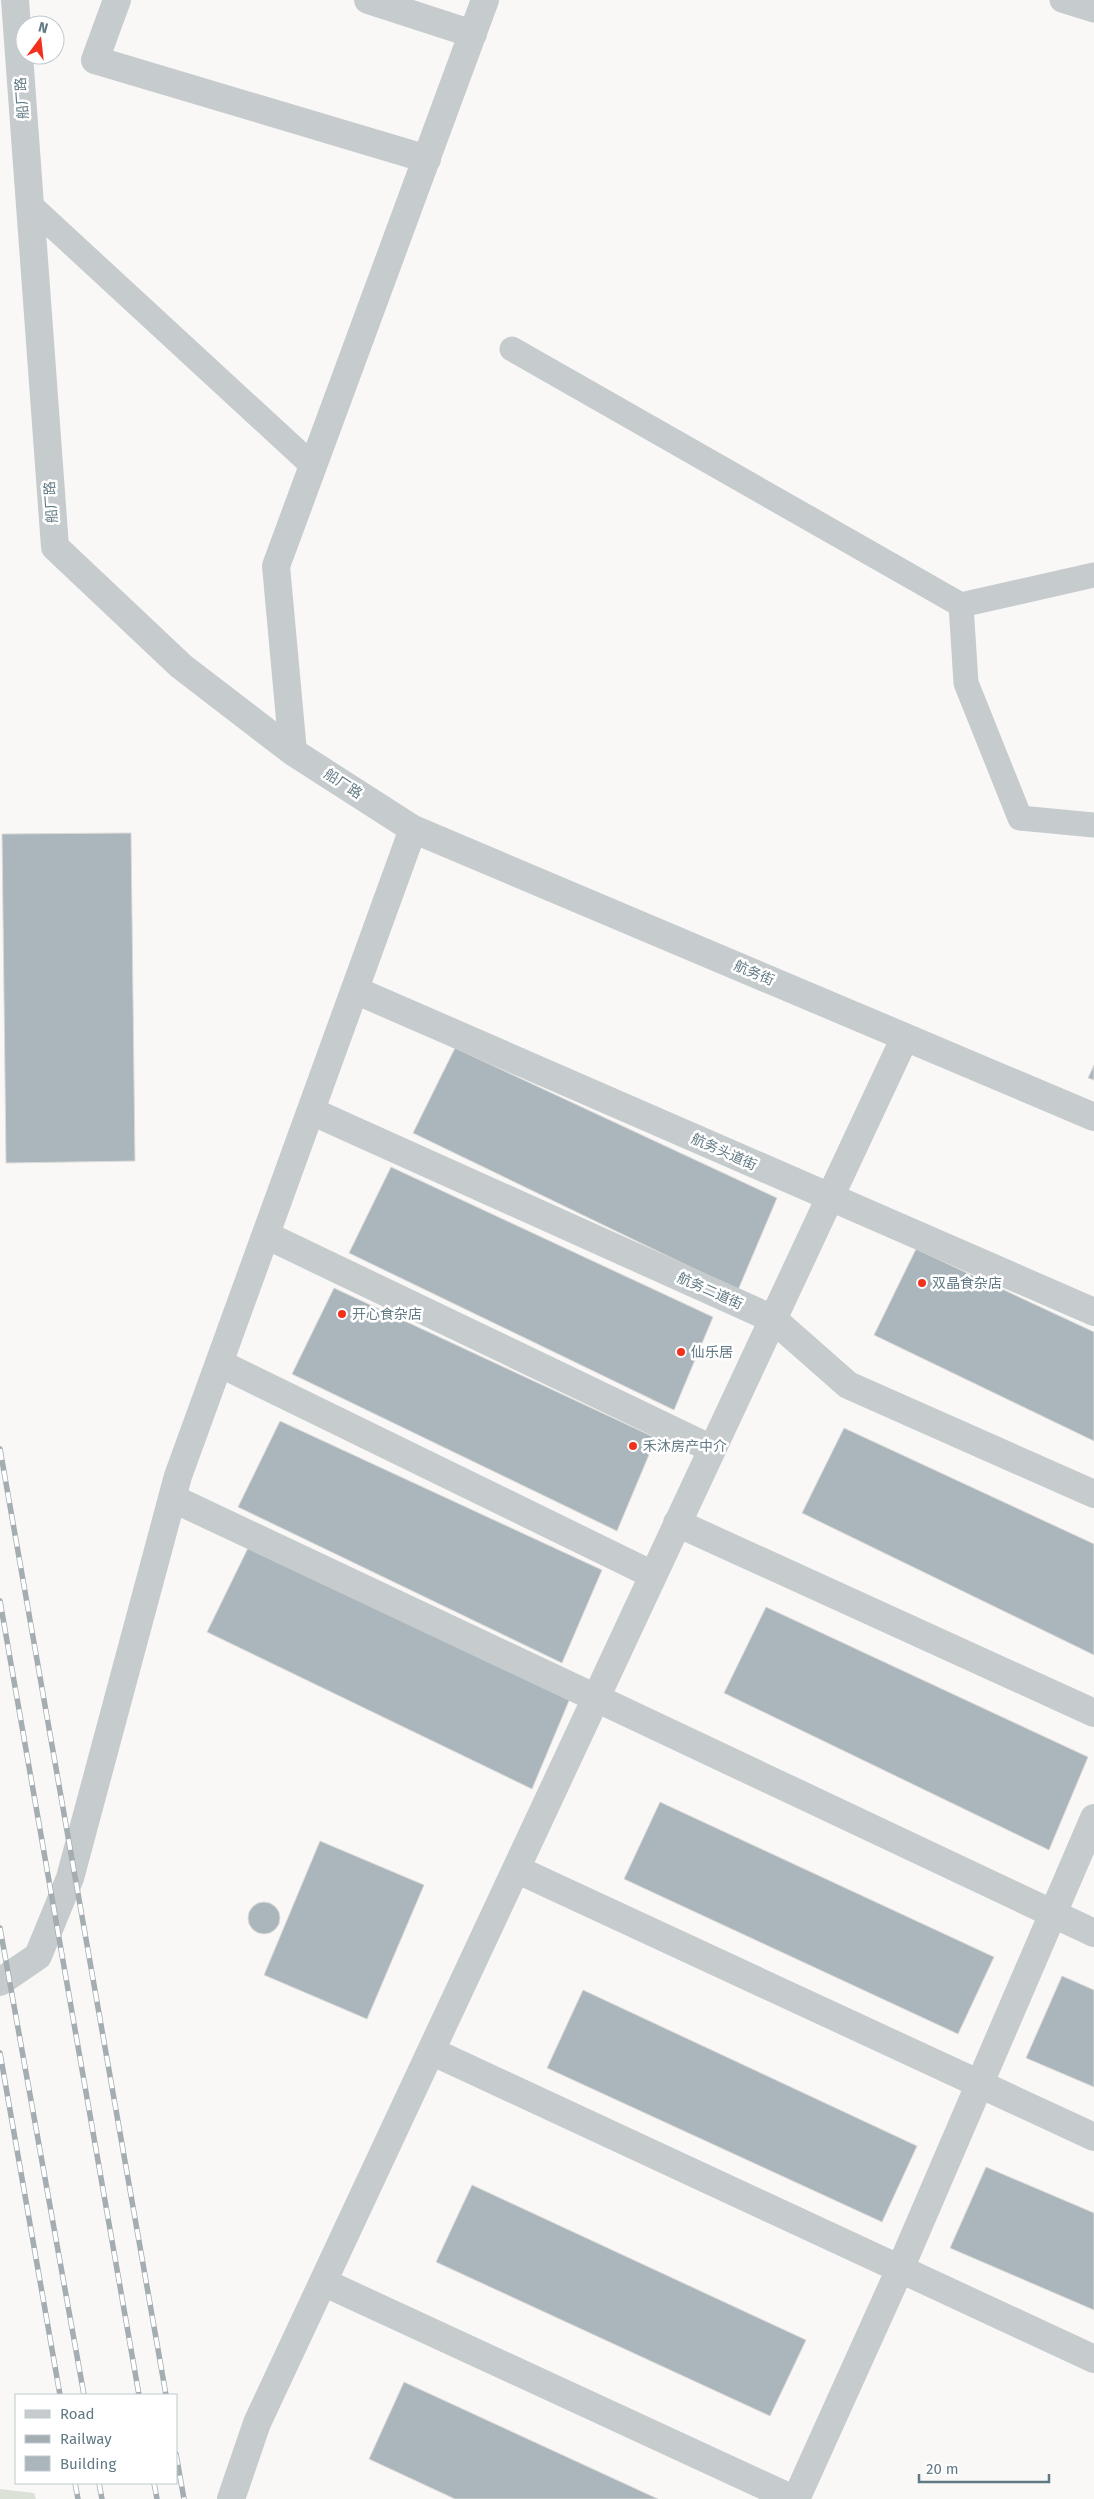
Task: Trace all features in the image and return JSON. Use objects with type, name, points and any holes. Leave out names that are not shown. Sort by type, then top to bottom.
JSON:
[{"type":"street","name":"船厂路","points":[[15,0],[55,548],[181,666],[293,752],[413,829]]},
{"type":"street","points":[[117,0],[95,60],[427,160]]},
{"type":"street","points":[[368,0],[473,34]]},
{"type":"street","points":[[293,752],[276,566],[486,0]]},
{"type":"street","points":[[0,1982],[38,1956],[70,1878],[172,1498],[219,1363],[413,829]]},
{"type":"street","name":"航务街","points":[[413,829],[1094,1117]]},
{"type":"street","name":"航务头道街","points":[[355,990],[1094,1312]]},
{"type":"street","points":[[239,2496],[257,2422],[905,1037]]},
{"type":"street","name":"航务二道街","points":[[311,1111],[773,1319],[848,1385],[1094,1494]]},
{"type":"street","points":[[266,1235],[712,1450]]},
{"type":"street","points":[[219,1363],[654,1575]]},
{"type":"street","points":[[172,1498],[1094,1933]]},
{"type":"street","points":[[677,1523],[1094,1713]]},
{"type":"street","points":[[323,2282],[794,2499],[900,2269],[1094,1818]]},
{"type":"street","points":[[516,1869],[1094,2137]]},
{"type":"street","points":[[431,2050],[1094,2359]]},
{"type":"lane","points":[[1062,0],[1094,10]]},
{"type":"lane","points":[[30,205],[313,466]]},
{"type":"lane","points":[[512,349],[961,605],[1094,575]]},
{"type":"lane","points":[[961,605],[966,683],[1020,818],[1094,825]]},
{"type":"shaded area","points":[[0,2489],[34,2493],[36,2499],[0,2499]]},
{"type":"building","points":[[131,833],[135,1161],[6,1163],[2,834]]},
{"type":"building","points":[[455,1048],[777,1198],[738,1290],[413,1133]]},
{"type":"building","points":[[1094,1065],[1094,1080],[1088,1078]]},
{"type":"building","points":[[391,1167],[713,1317],[674,1410],[349,1253]]},
{"type":"building","points":[[916,1249],[1094,1332],[1094,1441],[874,1335]]},
{"type":"building","points":[[334,1288],[656,1438],[617,1531],[292,1374]]},
{"type":"building","points":[[280,1421],[602,1570],[562,1663],[238,1507]]},
{"type":"building","points":[[844,1428],[1094,1544],[1094,1655],[802,1513]]},
{"type":"building","points":[[249,1546],[571,1696],[532,1789],[207,1632]]},
{"type":"building","points":[[766,1607],[1088,1757],[1049,1850],[724,1693]]},
{"type":"building","points":[[660,1802],[994,1957],[958,2034],[624,1879]]},
{"type":"building","points":[[320,1841],[424,1885],[367,2019],[264,1975]]},
{"type":"building","points":[[264,1902],[275,1907],[280,1918],[275,1929],[264,1934],[253,1929],[248,1918],[253,1907]]},
{"type":"building","points":[[1062,1976],[1094,1990],[1094,2087],[1026,2058]]},
{"type":"building","points":[[583,1990],[917,2146],[882,2222],[547,2068]]},
{"type":"building","points":[[986,2167],[1094,2213],[1094,2310],[950,2248]]},
{"type":"building","points":[[472,2185],[806,2340],[770,2416],[436,2262]]},
{"type":"building","points":[[404,2382],[658,2499],[455,2499],[369,2459]]},
{"type":"railway","points":[[0,1449],[166,2394]]},
{"type":"railway","points":[[0,1601],[139,2394]]},
{"type":"railway","points":[[0,1928],[84,2394]]},
{"type":"railway","points":[[0,2053],[60,2394]]},
{"type":"railway","points":[[178,2465],[184,2499]]},
{"type":"railway","points":[[75,2484],[78,2499]]},
{"type":"railway","points":[[99,2484],[102,2499]]},
{"type":"railway","points":[[154,2484],[157,2499]]},
{"type":"place","name":"双晶食杂店","points":[[922,1283]]},
{"type":"place","name":"开心食杂店","points":[[342,1314]]},
{"type":"place","name":"仙乐居","points":[[681,1352]]},
{"type":"place","name":"禾沐房产中介","points":[[633,1446]]}]
